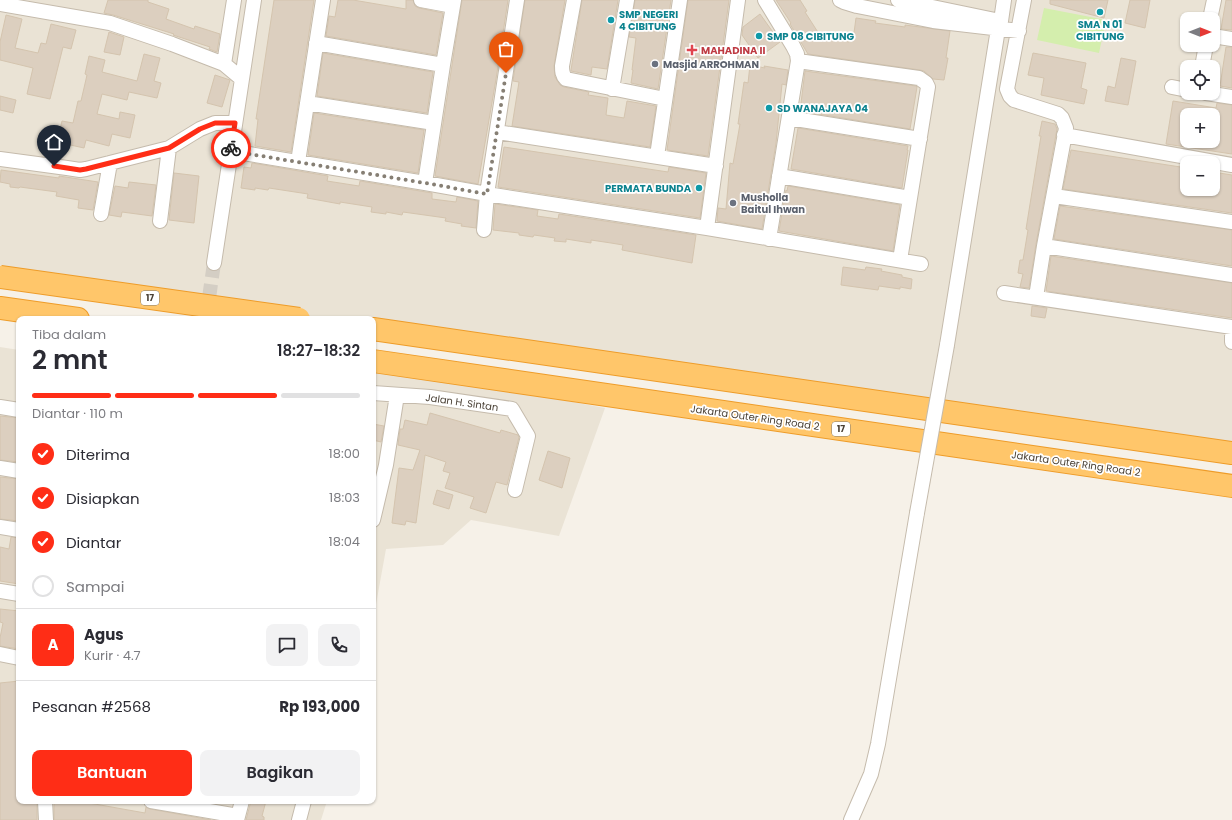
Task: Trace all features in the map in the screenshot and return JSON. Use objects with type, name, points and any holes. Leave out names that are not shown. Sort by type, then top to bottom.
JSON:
[{"type":"highway","name":"17","points":[[0,277],[278,316]]},
{"type":"highway","points":[[0,308],[57,316]]},
{"type":"highway","points":[[376,329],[1232,453]]},
{"type":"highway","name":"Jakarta Outer Ring Road 2","points":[[376,361],[1232,486]]},
{"type":"street","points":[[224,64],[234,0]]},
{"type":"street","points":[[214,263],[254,0]]},
{"type":"street","points":[[298,162],[323,0]]},
{"type":"street","points":[[421,0],[453,3],[425,183]]},
{"type":"street","points":[[484,230],[487,194],[517,0]]},
{"type":"street","points":[[574,0],[562,66],[563,76],[566,79],[665,99]]},
{"type":"street","points":[[612,89],[627,0]]},
{"type":"street","points":[[657,156],[680,0]]},
{"type":"street","points":[[707,228],[738,0]]},
{"type":"street","points":[[764,0],[793,46],[797,54],[798,61],[769,238]]},
{"type":"street","points":[[840,0],[844,2],[999,25],[1019,31]]},
{"type":"street","points":[[898,0],[935,15]]},
{"type":"street","points":[[851,820],[871,774],[878,744],[947,345],[1004,0]]},
{"type":"street","points":[[1024,0],[1007,89],[1010,96],[1014,100],[1058,114],[1065,123],[1066,128],[1036,297]]},
{"type":"street","points":[[1211,12],[1214,0]]},
{"type":"street","points":[[0,4],[110,23],[172,44],[224,64],[242,79]]},
{"type":"street","points":[[1220,37],[1232,39]]},
{"type":"street","points":[[316,43],[443,65]]},
{"type":"street","points":[[798,61],[922,79],[928,87],[900,260]]},
{"type":"street","points":[[1172,87],[1180,89]]},
{"type":"street","points":[[1220,95],[1232,97]]},
{"type":"street","points":[[307,104],[434,122]]},
{"type":"street","points":[[789,118],[920,139]]},
{"type":"street","points":[[0,158],[80,170],[169,148],[200,129],[215,123],[235,123]]},
{"type":"street","points":[[497,132],[716,166]]},
{"type":"street","points":[[1064,135],[1232,165]]},
{"type":"street","points":[[160,221],[169,148]]},
{"type":"street","points":[[231,151],[921,264]]},
{"type":"street","points":[[101,214],[110,163]]},
{"type":"street","points":[[780,176],[910,198]]},
{"type":"street","points":[[1054,196],[1232,222]]},
{"type":"street","points":[[1044,246],[1232,275]]},
{"type":"street","points":[[1004,293],[1232,327]]},
{"type":"street","points":[[1232,336],[1232,342]]},
{"type":"street","name":"Jalan H. Sintan","points":[[376,393],[430,397],[512,409],[528,436],[515,490]]},
{"type":"street","points":[[376,507],[386,465],[397,395]]},
{"type":"street","points":[[0,407],[16,410]]},
{"type":"street","points":[[0,468],[16,471]]},
{"type":"street","points":[[0,527],[16,530]]},
{"type":"street","points":[[0,591],[16,594]]},
{"type":"street","points":[[0,654],[16,657]]},
{"type":"street","points":[[45,804],[46,820]]},
{"type":"street","points":[[166,804],[238,818],[241,804]]},
{"type":"street","points":[[299,820],[303,804]]},
{"type":"shaded area","points":[[0,0],[1232,0],[1232,453],[376,319],[376,316],[287,316],[0,276]]},
{"type":"shaded area","points":[[0,347],[16,350],[16,804],[326,804],[321,820],[0,820]]},
{"type":"shaded area","points":[[376,364],[417,373],[605,408],[559,536],[471,520],[443,545],[386,549],[376,604]]},
{"type":"green space","points":[[1044,8],[1106,20],[1099,53],[1037,40]]},
{"type":"building","points":[[108,0],[148,0],[148,2],[169,9],[166,19],[194,29],[195,26],[220,34],[217,52],[209,49],[210,47],[173,35],[174,34],[104,13]]},
{"type":"building","points":[[274,0],[314,0],[291,152],[255,146],[258,119],[256,119]]},
{"type":"building","points":[[338,0],[353,0],[406,9],[406,0],[413,0],[415,6],[419,8],[443,13],[436,55],[326,36],[329,16],[335,17]]},
{"type":"building","points":[[462,0],[508,0],[478,184],[435,176]]},
{"type":"building","points":[[525,0],[565,0],[554,66],[555,77],[560,85],[589,92],[588,95],[608,98],[606,115],[624,118],[627,101],[656,106],[650,147],[512,126],[519,82],[513,81]]},
{"type":"building","points":[[582,0],[618,0],[607,69],[592,67],[591,75],[571,71]]},
{"type":"building","points":[[635,0],[671,0],[658,89],[631,83],[636,38],[629,37]]},
{"type":"building","points":[[688,0],[729,0],[708,156],[667,150]]},
{"type":"building","points":[[776,0],[800,0],[807,11],[805,12],[821,37],[849,42],[849,40],[853,40],[856,18],[876,21],[875,23],[950,31],[946,58],[948,58],[944,80],[933,79],[924,71],[920,70],[808,54]]},
{"type":"building","points":[[1050,0],[1108,0],[1104,18],[1050,4]]},
{"type":"building","points":[[1130,0],[1150,0],[1145,28],[1125,23]]},
{"type":"building","points":[[1226,0],[1232,0],[1232,30],[1221,29]]},
{"type":"building","name":"SMP 08 CIBITUNG","points":[[760,14],[780,42],[758,58],[742,35],[743,27]]},
{"type":"building","points":[[6,15],[22,19],[15,48],[38,53],[41,43],[46,44],[51,24],[76,30],[71,49],[63,47],[50,99],[27,94],[33,68],[0,60],[0,42]]},
{"type":"building","points":[[109,32],[124,37],[120,55],[104,52]]},
{"type":"building","points":[[1226,47],[1232,47],[1232,88],[1220,86]]},
{"type":"building","points":[[323,53],[433,72],[427,113],[317,96]]},
{"type":"building","points":[[1033,53],[1086,63],[1081,88],[1087,90],[1084,104],[1041,95],[1044,78],[1028,75]]},
{"type":"building","points":[[144,54],[160,58],[154,81],[161,83],[157,98],[129,92],[127,100],[102,94],[97,114],[119,119],[120,112],[135,115],[130,138],[112,134],[109,146],[86,140],[84,148],[57,142],[62,121],[73,123],[78,101],[81,101],[87,75],[85,74],[89,56],[105,60],[102,72],[137,81]]},
{"type":"building","points":[[1121,58],[1136,61],[1128,105],[1105,101],[1108,86],[1115,88]]},
{"type":"building","points":[[750,65],[788,70],[786,85],[782,84],[776,143],[762,229],[717,221],[718,208],[726,209],[730,163],[733,164],[740,124],[738,124],[744,82],[748,83]]},
{"type":"building","points":[[805,71],[916,86],[910,129],[800,111]]},
{"type":"building","points":[[215,75],[230,80],[222,107],[207,103]]},
{"type":"building","points":[[0,96],[16,100],[13,113],[0,110]]},
{"type":"building","points":[[1173,101],[1216,108],[1180,108],[1180,146],[1166,144]]},
{"type":"building","points":[[1217,103],[1232,105],[1232,154],[1192,148],[1220,148],[1220,108],[1216,108]]},
{"type":"building","points":[[314,113],[424,130],[418,173],[308,155]]},
{"type":"building","points":[[1042,121],[1055,124],[1057,129],[1029,288],[1020,287],[1023,274],[1018,273],[1020,260],[1023,260],[1028,230],[1026,229],[1041,136],[1039,136]]},
{"type":"building","points":[[798,128],[908,146],[902,188],[791,169]]},
{"type":"building","points":[[504,147],[668,172],[669,167],[706,173],[700,218],[498,187]]},
{"type":"building","points":[[1071,150],[1180,167],[1180,196],[1220,196],[1220,173],[1232,175],[1232,213],[1063,189]]},
{"type":"building","points":[[252,163],[328,176],[327,181],[359,186],[360,181],[432,193],[432,199],[456,202],[457,197],[478,201],[476,228],[461,226],[462,224],[445,221],[446,218],[403,212],[402,215],[386,212],[386,214],[371,212],[372,207],[340,202],[340,204],[307,198],[308,194],[269,188],[268,190],[255,188],[255,190],[241,188],[244,167],[251,168]]},
{"type":"building","points":[[1,170],[98,182],[93,210],[78,208],[79,200],[56,196],[57,192],[10,187],[10,184],[0,182]]},
{"type":"building","points":[[174,173],[199,176],[194,223],[169,220]]},
{"type":"building","points":[[129,182],[156,185],[152,216],[122,212],[121,217],[109,215],[115,186],[128,188]]},
{"type":"building","points":[[788,186],[900,205],[893,251],[779,231]]},
{"type":"building","points":[[495,204],[538,210],[537,216],[558,219],[559,214],[696,235],[692,263],[622,250],[623,245],[611,243],[591,240],[591,243],[566,239],[566,242],[554,241],[555,238],[534,235],[533,237],[519,235],[519,233],[493,230]]},
{"type":"building","points":[[1060,206],[1232,230],[1232,266],[1054,239]]},
{"type":"building","points":[[1051,256],[1232,283],[1232,318],[1046,291]]},
{"type":"building","points":[[843,267],[865,270],[866,267],[882,269],[881,271],[902,275],[902,277],[912,279],[911,289],[879,286],[878,290],[841,285]]},
{"type":"building","points":[[1032,306],[1047,308],[1045,318],[1031,316]]},
{"type":"building","points":[[430,413],[500,433],[501,430],[518,435],[519,437],[507,485],[496,482],[486,513],[470,508],[474,497],[445,488],[450,473],[443,471],[446,462],[425,455],[416,523],[406,521],[405,525],[392,523],[399,468],[413,470],[420,450],[398,445],[400,429],[403,429],[405,420],[427,425]]},
{"type":"building","points":[[0,416],[16,418],[16,462],[0,460]]},
{"type":"building","points":[[376,425],[384,426],[381,442],[376,441]]},
{"type":"building","points":[[548,451],[570,458],[562,488],[539,480]]},
{"type":"building","points":[[0,477],[16,479],[16,521],[0,519]]},
{"type":"building","points":[[437,490],[453,495],[449,509],[433,504]]},
{"type":"building","points":[[11,537],[16,538],[16,584],[0,581],[0,547],[9,549]]},
{"type":"building","points":[[0,609],[16,611],[16,649],[0,646],[3,623],[0,622]]},
{"type":"building","points":[[16,681],[16,804],[37,804],[37,820],[0,820],[0,683]]},
{"type":"building","points":[[54,804],[95,804],[145,813],[146,807],[211,820],[54,820]]},
{"type":"building","points":[[250,804],[265,804],[262,816],[264,817],[264,820],[246,820]]},
{"type":"tunnel","points":[[206,316],[214,263]]},
{"type":"way so far","points":[[231,148],[231,151],[487,194],[506,73]]},
{"type":"place","name":"SMA N 01 CIBITUNG","points":[[1100,12]]},
{"type":"place","name":"SMP NEGERI 4 CIBITUNG","points":[[611,20]]},
{"type":"place","name":"SMP 08 CIBITUNG","points":[[759,36]]},
{"type":"place","name":"MAHADINA II","points":[[692,50]]},
{"type":"place","name":"Masjid ARROHMAN","points":[[655,64]]},
{"type":"place","name":"SD WANAJAYA 04","points":[[769,108]]},
{"type":"place","name":"PERMATA BUNDA","points":[[699,188]]},
{"type":"place","name":"Musholla Baitul Ihwan","points":[[733,203]]},
{"type":"route","points":[[54,166],[80,170],[169,148],[200,129],[215,123],[235,123],[231,148]]}]
